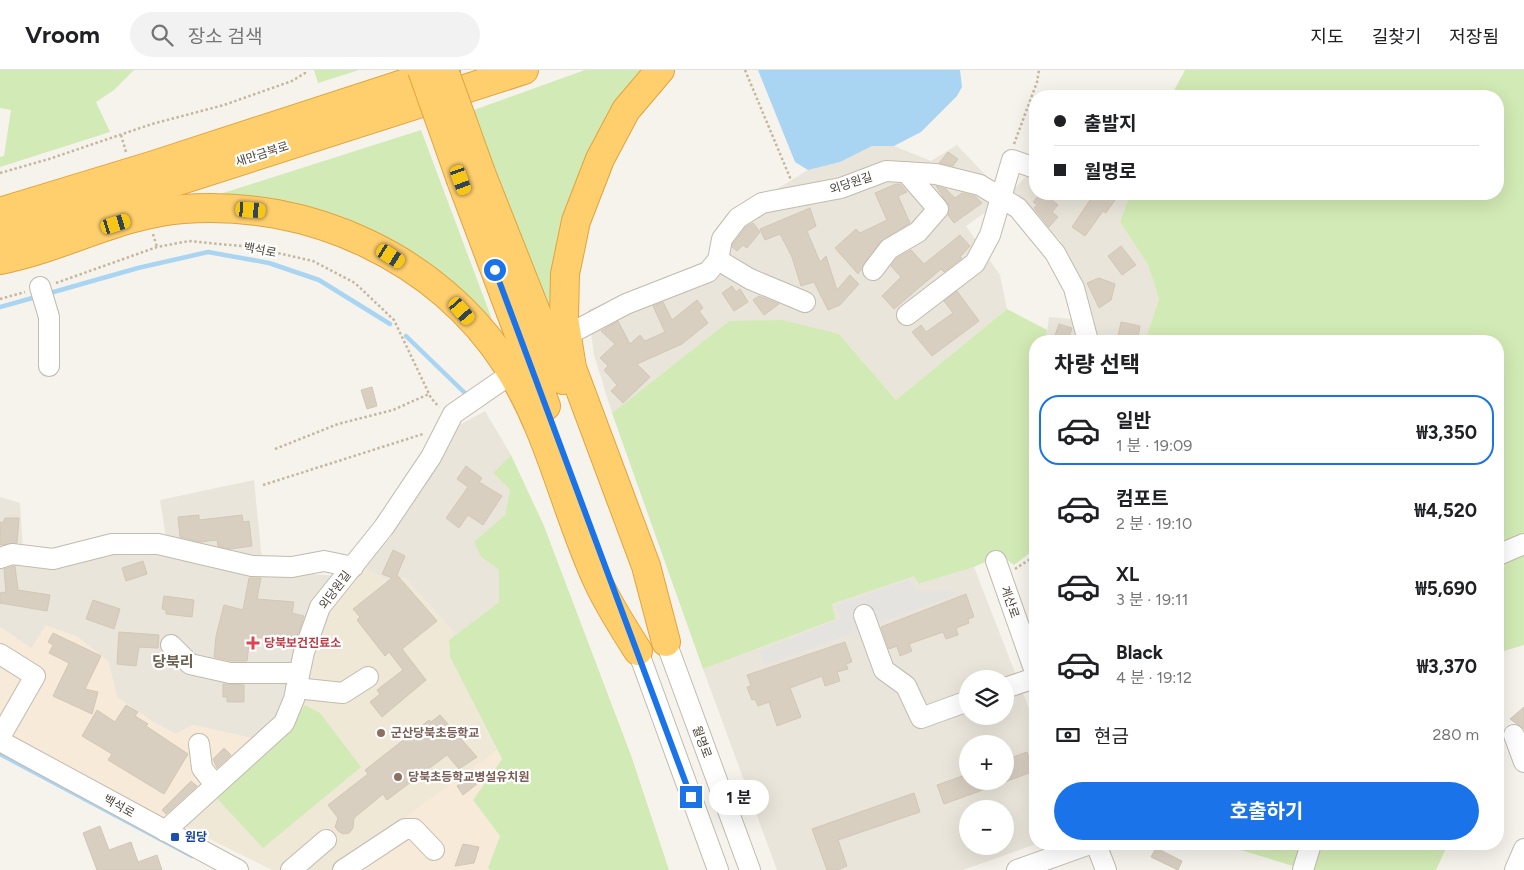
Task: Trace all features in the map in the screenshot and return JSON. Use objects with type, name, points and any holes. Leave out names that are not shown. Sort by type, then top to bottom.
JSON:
[{"type":"highway","points":[[0,205],[391,70]]},
{"type":"highway","points":[[422,70],[471,176],[666,642]]},
{"type":"highway","points":[[445,70],[471,176],[638,651]]},
{"type":"highway","name":"새만금북로","points":[[0,212],[154,165],[445,70]]},
{"type":"highway","name":"새만금북로","points":[[0,238],[524,70]]},
{"type":"highway","points":[[660,70],[626,110],[600,159],[576,221],[565,274],[564,318],[572,368],[646,566],[666,642]]},
{"type":"highway","points":[[0,260],[146,214],[218,208],[268,212],[309,220],[377,248],[434,285],[462,311],[507,364],[525,396],[543,438],[598,583],[638,651]]},
{"type":"street","points":[[907,315],[975,263],[990,235],[1012,160],[1029,166]]},
{"type":"street","name":"외당원길","points":[[718,260],[722,239],[738,218],[762,203],[798,198],[841,188],[886,171],[936,174],[980,185],[1018,208],[1055,253],[1074,288],[1086,335]]},
{"type":"street","points":[[873,270],[889,249],[918,232],[938,209],[906,172]]},
{"type":"street","points":[[575,331],[626,304],[708,272],[718,260],[750,279],[805,302]]},
{"type":"street","points":[[40,287],[48,317],[49,366]]},
{"type":"street","name":"외당원길","points":[[165,831],[284,722],[298,680],[304,652],[320,607],[384,527],[431,457],[453,414],[505,378]]},
{"type":"street","points":[[0,558],[12,554],[53,559],[112,544],[158,544],[252,566],[292,567],[324,561],[353,567]]},
{"type":"street","points":[[1504,552],[1524,544]]},
{"type":"street","name":"계산로","points":[[999,570],[1029,655]]},
{"type":"street","points":[[864,615],[884,670],[906,686],[921,718],[959,704]]},
{"type":"street","name":"월명로","points":[[666,642],[750,870]]},
{"type":"street","points":[[171,645],[190,664],[230,672],[298,680],[343,693],[368,676]]},
{"type":"street","points":[[638,651],[718,870]]},
{"type":"street","points":[[0,654],[35,676],[0,737]]},
{"type":"street","points":[[1014,685],[1029,680]]},
{"type":"street","points":[[1514,735],[1524,762]]},
{"type":"street","name":"백석로","points":[[0,741],[238,870]]},
{"type":"street","points":[[199,744],[202,768],[215,785]]},
{"type":"street","points":[[343,870],[405,829],[414,829],[434,850]]},
{"type":"street","points":[[291,870],[326,840]]},
{"type":"street","points":[[1515,870],[1524,848]]},
{"type":"street","points":[[1016,870],[1073,850]]},
{"type":"street","points":[[1098,850],[1106,870]]},
{"type":"street","points":[[1302,870],[1309,850]]},
{"type":"path","points":[[0,172],[49,159],[264,91],[292,81],[305,73],[305,70]]},
{"type":"path","points":[[745,70],[798,198]]},
{"type":"path","points":[[1034,90],[1039,70]]},
{"type":"path","points":[[1012,160],[1014,141],[1029,103]]},
{"type":"path","points":[[121,135],[126,152]]},
{"type":"path","name":"백석로","points":[[0,299],[157,247],[189,242],[252,247],[312,262],[354,283],[394,320],[429,394],[449,420]]},
{"type":"path","points":[[275,449],[338,424],[393,410],[429,394]]},
{"type":"path","points":[[263,485],[421,436],[427,430]]},
{"type":"path","points":[[999,570],[1029,558]]},
{"type":"shaded area","points":[[957,145],[994,184],[987,211],[966,226],[1000,275],[1007,309],[896,400],[839,334],[729,321],[612,413],[594,355],[588,310],[709,259],[722,223],[808,170],[840,162],[872,146],[894,146],[931,161]]},
{"type":"shaded area","points":[[1029,173],[1029,200],[1128,200],[1120,222],[1148,265],[1159,299],[1147,335],[1047,335],[1049,317],[1094,321],[1060,240],[1011,192]]},
{"type":"shaded area","points":[[485,411],[511,455],[493,473],[510,490],[505,515],[496,525],[481,557],[499,570],[499,602],[456,635],[405,578],[389,582],[364,567],[390,538],[408,503],[457,426]]},
{"type":"shaded area","points":[[254,480],[263,571],[339,576],[280,714],[256,739],[193,725],[176,734],[153,722],[117,697],[108,661],[31,648],[0,627],[0,497],[20,503],[23,549],[49,553],[166,538],[160,500]]},
{"type":"shaded area","name":"군산당북초등학교","points":[[364,567],[389,582],[405,578],[456,635],[449,640],[450,657],[497,750],[334,870],[272,870],[179,824],[291,716],[327,611]]},
{"type":"shaded area","points":[[974,567],[1029,709],[1029,846],[1014,852],[1014,800],[959,800],[959,855],[1005,855],[963,870],[777,870],[703,669],[836,619],[832,604],[915,575],[919,584]]},
{"type":"shaded area","points":[[910,580],[916,591],[948,590],[958,594],[765,665],[760,652],[840,618],[836,606]]},
{"type":"shaded area","points":[[46,625],[78,637],[108,661],[117,697],[153,722],[176,734],[193,725],[256,739],[170,821],[11,735],[0,729],[0,627],[31,648]]},
{"type":"shaded area","points":[[497,750],[502,760],[473,800],[500,836],[488,868],[490,870],[334,870]]},
{"type":"green space","points":[[0,70],[134,70],[114,90],[96,102],[110,132],[0,167],[0,157],[4,156],[11,110],[0,108]]},
{"type":"green space","points":[[314,70],[359,70],[318,83]]},
{"type":"green space","points":[[585,70],[653,70],[591,145],[558,260],[551,323],[471,111]]},
{"type":"green space","points":[[1185,70],[1524,70],[1524,645],[1504,651],[1504,335],[1147,335],[1159,299],[1148,265],[1120,222],[1128,200],[1504,200],[1504,90],[1174,90]]},
{"type":"green space","points":[[421,130],[502,346],[425,268],[201,200]]},
{"type":"green space","points":[[1007,309],[1047,330],[1047,335],[1029,335],[1029,554],[1014,565],[1001,555],[974,567],[919,584],[914,576],[832,604],[836,619],[703,669],[612,413],[729,321],[782,320],[839,334],[896,400]]},
{"type":"green space","points":[[511,455],[544,526],[632,758],[669,870],[490,870],[488,868],[500,836],[473,800],[502,759],[450,657],[449,640],[499,602],[499,570],[481,557],[474,542],[505,515],[510,490],[493,473]]},
{"type":"green space","points":[[305,705],[320,713],[361,767],[263,848],[214,795],[295,719]]},
{"type":"green space","points":[[1241,850],[1445,850],[1436,870],[1306,870]]},
{"type":"water","points":[[758,70],[960,70],[962,87],[957,96],[921,132],[894,146],[872,146],[840,162],[808,170],[795,162]]},
{"type":"building","points":[[948,152],[958,159],[953,166],[939,163]]},
{"type":"building","points":[[900,184],[907,192],[898,196],[910,223],[880,242],[858,274],[835,248],[856,229],[860,233],[887,220],[875,193]]},
{"type":"building","points":[[936,186],[946,189],[955,198],[962,193],[975,196],[982,203],[954,223],[948,215],[949,206]]},
{"type":"building","points":[[1035,200],[1052,200],[1058,205],[1052,212],[1058,217],[1049,227],[1034,208],[1037,205],[1033,202]]},
{"type":"building","points":[[1090,200],[1115,200],[1106,213],[1103,211],[1085,236],[1072,227]]},
{"type":"building","points":[[810,208],[816,226],[807,231],[820,262],[826,256],[837,290],[850,275],[859,284],[840,305],[828,310],[814,282],[801,286],[792,257],[780,234],[765,240],[760,229]]},
{"type":"building","points":[[753,223],[760,232],[747,248],[743,245],[737,251],[732,247],[733,244],[746,227]]},
{"type":"building","points":[[960,235],[970,246],[960,257],[962,258],[944,272],[941,269],[894,309],[882,296],[901,277],[891,266],[897,258],[911,250],[924,264]]},
{"type":"building","points":[[1121,246],[1136,265],[1122,275],[1108,256]]},
{"type":"building","points":[[1099,278],[1115,284],[1111,300],[1099,308],[1087,283]]},
{"type":"building","points":[[732,286],[736,292],[740,289],[748,302],[734,311],[722,293]]},
{"type":"building","points":[[957,291],[979,321],[932,356],[912,332],[921,325],[926,332],[953,313],[944,301]]},
{"type":"building","points":[[759,296],[779,304],[764,315],[753,300]]},
{"type":"building","points":[[697,300],[703,308],[699,311],[708,323],[682,344],[637,364],[650,377],[623,403],[611,391],[617,385],[604,370],[608,366],[600,358],[615,344],[601,331],[618,321],[630,344],[640,335],[645,341],[665,332],[653,306],[663,302],[672,320]]},
{"type":"building","points":[[1121,322],[1140,326],[1138,335],[1118,335]]},
{"type":"building","points":[[1059,324],[1072,328],[1070,335],[1055,335]]},
{"type":"building","points":[[372,387],[377,406],[367,409],[361,390]]},
{"type":"building","points":[[466,466],[482,478],[479,482],[502,496],[483,525],[468,515],[459,528],[446,518],[468,487],[457,479]]},
{"type":"building","points":[[199,515],[199,520],[242,515],[243,522],[249,521],[252,546],[230,549],[218,546],[217,540],[200,542],[180,537],[178,517]]},
{"type":"building","points":[[5,518],[19,518],[17,543],[0,545],[0,522],[3,523]]},
{"type":"building","points":[[393,550],[405,556],[397,575],[437,621],[402,649],[426,680],[382,717],[370,702],[380,694],[377,690],[403,670],[389,652],[385,656],[357,620],[360,617],[353,609],[392,578],[382,574]]},
{"type":"building","points":[[143,561],[147,574],[126,581],[122,568]]},
{"type":"building","points":[[15,566],[18,590],[50,595],[47,611],[0,603],[0,593],[6,592],[4,569]]},
{"type":"building","points":[[249,578],[261,578],[257,599],[294,602],[292,613],[304,616],[294,646],[250,635],[247,661],[231,661],[214,657],[216,636],[224,605],[243,610]]},
{"type":"building","points":[[966,594],[974,617],[968,619],[969,623],[956,628],[958,635],[946,639],[943,632],[909,644],[912,651],[900,656],[897,646],[889,649],[881,627]]},
{"type":"building","points":[[164,596],[194,600],[192,617],[166,614],[166,610],[162,609]]},
{"type":"building","points":[[93,600],[120,609],[114,629],[86,619]]},
{"type":"building","points":[[119,632],[159,635],[158,648],[139,647],[136,666],[117,664]]},
{"type":"building","points":[[53,633],[101,656],[85,689],[98,692],[92,714],[53,696],[69,663],[49,653],[53,645],[48,642]]},
{"type":"building","points":[[845,642],[852,662],[846,664],[848,669],[837,672],[840,681],[825,686],[822,676],[790,688],[801,717],[777,726],[769,702],[758,706],[755,699],[752,700],[747,687],[751,686],[747,675]]},
{"type":"building","points":[[223,684],[244,685],[244,702],[227,702],[227,697],[223,697]]},
{"type":"building","points":[[126,705],[138,712],[135,716],[148,724],[146,726],[188,754],[164,794],[108,760],[112,754],[82,736],[97,710],[115,722]]},
{"type":"building","points":[[1524,707],[1524,729],[1510,719]]},
{"type":"building","points":[[440,715],[477,757],[459,769],[447,755],[387,800],[383,794],[354,818],[353,828],[349,833],[343,834],[338,831],[335,827],[338,818],[328,805],[368,774],[365,770],[429,720],[431,722]]},
{"type":"building","points":[[224,748],[231,755],[217,768],[213,759]]},
{"type":"building","points":[[1027,752],[1029,773],[1014,779],[1014,757]]},
{"type":"building","points":[[471,776],[477,784],[463,795],[457,786]]},
{"type":"building","points":[[959,777],[959,790],[983,790],[944,804],[937,785]]},
{"type":"building","points":[[191,781],[197,786],[166,814],[162,810]]},
{"type":"building","points":[[914,793],[920,812],[838,840],[847,866],[837,870],[827,870],[812,829]]},
{"type":"building","points":[[100,826],[109,850],[131,842],[138,862],[157,855],[162,870],[97,870],[83,833]]},
{"type":"building","points":[[463,844],[479,847],[474,863],[455,866]]},
{"type":"building","points":[[1155,850],[1160,850],[1182,861],[1178,870],[1151,857]]},
{"type":"waterway","points":[[50,293],[138,268],[208,252],[269,263],[319,280],[390,324]]},
{"type":"waterway","points":[[0,307],[36,297]]},
{"type":"waterway","points":[[406,336],[469,397]]},
{"type":"waterway","points":[[0,754],[192,856]]},
{"type":"place","name":"당북보건진료소","points":[[253,643]]},
{"type":"place","name":"군산당북초등학교","points":[[381,733]]},
{"type":"place","name":"당북초등학교병설유치원","points":[[398,777]]},
{"type":"place","name":"원당","points":[[175,837]]},
{"type":"district","name":"당북리","points":[[173,662]]},
{"type":"route","points":[[495,270],[691,797]]}]
